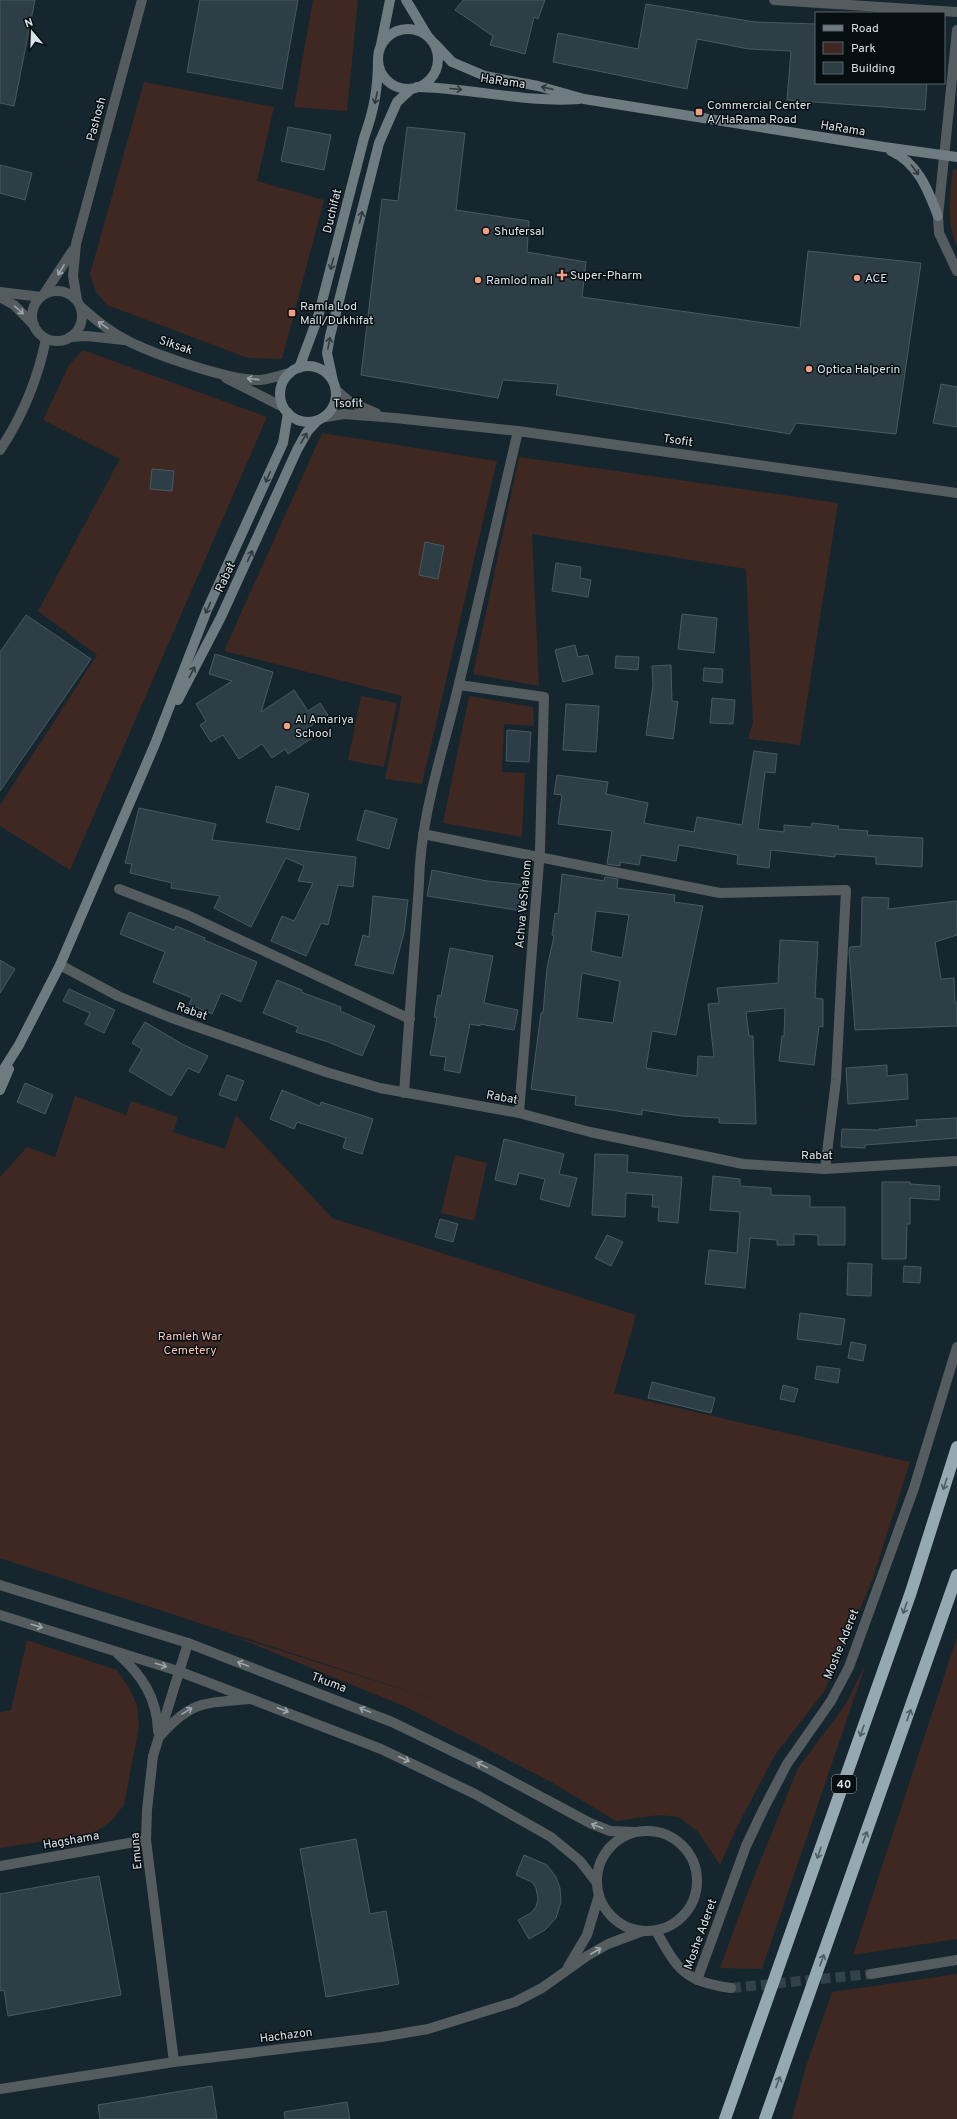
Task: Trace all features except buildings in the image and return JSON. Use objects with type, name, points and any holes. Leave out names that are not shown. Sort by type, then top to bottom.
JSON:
[{"type":"highway","name":"40","points":[[725,2119],[911,1592],[957,1447]]},
{"type":"highway","points":[[767,2115],[957,1575]]},
{"type":"highway","points":[[719,2119],[756,2034]]},
{"type":"street","name":"Pashosh","points":[[79,304],[73,276],[76,244],[142,0]]},
{"type":"street","points":[[390,0],[379,54],[380,69],[384,77],[392,84],[401,88],[414,88]]},
{"type":"street","name":"HaRama","points":[[406,0],[431,40],[452,62],[479,74],[544,87],[584,99],[884,147],[957,157]]},
{"type":"street","points":[[774,0],[957,12]]},
{"type":"street","points":[[335,385],[328,374],[315,367],[295,370],[285,378],[280,392],[285,410],[301,421],[321,419],[335,405],[335,385],[327,353],[379,143],[397,102],[414,88],[426,83],[436,70],[438,52],[431,40],[410,29],[401,30],[392,34],[379,54]]},
{"type":"street","points":[[957,30],[938,216],[939,233],[957,271]]},
{"type":"street","name":"Duchifat","points":[[295,370],[318,316],[364,138],[373,113],[378,88],[379,54]]},
{"type":"street","name":"HaRama","points":[[414,88],[468,90],[550,100],[584,99]]},
{"type":"street","points":[[884,147],[900,155],[916,169],[938,216]]},
{"type":"street","name":"Pashosh","points":[[43,295],[76,244]]},
{"type":"street","points":[[0,292],[43,295],[58,291],[72,295],[79,304],[82,314],[80,327],[70,337],[62,340],[46,339],[39,334],[34,326],[14,305],[0,297]]},
{"type":"street","points":[[34,326],[33,310],[43,295]]},
{"type":"street","name":"Siksak","points":[[79,304],[100,324],[128,341],[156,353],[216,372],[260,380],[295,370]]},
{"type":"street","name":"Siksak","points":[[70,337],[87,336],[128,341]]},
{"type":"street","points":[[0,450],[9,437],[39,372],[46,339]]},
{"type":"street","name":"Siksak","points":[[216,372],[285,410]]},
{"type":"street","name":"Tsofit","points":[[335,385],[350,402],[370,412],[395,418]]},
{"type":"street","name":"Rabat","points":[[0,1075],[18,1045],[60,965],[155,744],[206,610],[283,442],[285,410]]},
{"type":"street","name":"Tsofit","points":[[321,419],[344,414],[518,431],[957,493]]},
{"type":"street","name":"Rabat","points":[[155,744],[221,617],[297,450],[307,432],[321,419]]},
{"type":"street","points":[[404,1093],[420,854],[430,793],[459,685],[518,431]]},
{"type":"street","name":"Achva VeShalom","points":[[459,685],[544,697],[539,858],[519,1113]]},
{"type":"street","points":[[423,834],[720,893],[846,890],[836,1080],[825,1169]]},
{"type":"street","points":[[119,889],[187,915],[410,1019]]},
{"type":"street","name":"Rabat","points":[[60,965],[118,996],[169,1017],[326,1072],[404,1093],[519,1113],[590,1132],[743,1164],[825,1169],[957,1161]]},
{"type":"street","name":"Rabat","points":[[0,1090],[18,1045]]},
{"type":"street","name":"Moshe Aderet","points":[[697,1980],[746,1846],[764,1808],[787,1764],[831,1701],[849,1667],[914,1488],[957,1347]]},
{"type":"street","name":"Tkuma","points":[[0,1584],[188,1643],[392,1722],[483,1765],[590,1823],[610,1831],[635,1832]]},
{"type":"street","points":[[0,1615],[178,1671],[252,1698],[381,1749],[475,1794],[551,1836],[580,1861],[597,1883]]},
{"type":"street","name":"Emuna","points":[[174,2062],[146,1840],[150,1785],[154,1756],[178,1671],[188,1643]]},
{"type":"street","points":[[116,1651],[144,1681],[156,1709],[159,1738]]},
{"type":"street","points":[[159,1738],[177,1717],[192,1708],[208,1702],[252,1698]]},
{"type":"street","points":[[652,1831],[667,1835],[676,1840],[691,1855],[697,1870],[698,1886],[693,1902],[684,1915],[672,1925],[656,1931],[644,1931],[628,1928],[615,1920],[605,1909],[599,1895],[597,1883],[599,1866],[607,1850],[620,1839],[635,1832],[652,1831]]},
{"type":"street","name":"Hagshama","points":[[0,1866],[146,1840]]},
{"type":"street","name":"Hachazon","points":[[564,1973],[580,1950],[587,1935],[599,1895]]},
{"type":"street","name":"Hachazon","points":[[0,2089],[174,2062],[381,2038],[428,2029],[515,2002],[542,1988],[608,1944],[644,1931]]},
{"type":"street","points":[[656,1931],[678,1966],[691,1978],[708,1985],[731,1988]]},
{"type":"street","points":[[871,1974],[957,1960]]},
{"type":"green space","points":[[313,0],[358,0],[347,111],[294,107]]},
{"type":"green space","points":[[144,82],[274,107],[257,181],[324,200],[282,359],[248,358],[107,305],[96,292],[90,274]]},
{"type":"green space","points":[[953,169],[957,170],[957,246],[951,228],[950,218],[950,198]]},
{"type":"green space","points":[[83,350],[267,417],[70,870],[0,826],[0,805],[97,655],[38,611],[120,459],[43,420],[69,365]]},
{"type":"green space","points":[[322,433],[497,461],[422,784],[385,779],[402,696],[224,651]]},
{"type":"green space","points":[[519,457],[838,503],[800,745],[748,739],[753,722],[746,569],[532,534],[539,686],[473,674]]},
{"type":"green space","points":[[361,696],[397,703],[384,767],[348,760]]},
{"type":"green space","points":[[469,696],[533,707],[534,726],[504,724],[502,772],[525,773],[522,837],[443,823]]},
{"type":"green space","name":"Ramleh War Cemetery","points":[[75,1096],[126,1115],[131,1101],[178,1117],[173,1132],[225,1149],[236,1115],[332,1218],[636,1315],[614,1393],[910,1462],[872,1581],[825,1690],[775,1755],[737,1827],[720,1865],[698,1832],[679,1817],[659,1815],[616,1821],[551,1782],[406,1707],[231,1635],[448,1704],[0,1558],[0,1177],[27,1147],[55,1157]]},
{"type":"green space","points":[[455,1155],[487,1163],[474,1221],[441,1213]]},
{"type":"green space","points":[[957,1637],[957,1939],[853,1955]]},
{"type":"green space","points":[[27,1640],[117,1670],[129,1688],[137,1705],[139,1726],[124,1805],[110,1822],[92,1834],[0,1848],[0,1712],[11,1710]]},
{"type":"green space","points":[[866,1663],[762,1969],[720,1968],[747,1894],[798,1768],[846,1704]]},
{"type":"green space","points":[[957,1974],[957,2119],[792,2119],[806,2066],[832,1992]]},
{"type":"tunnel","points":[[731,1988],[871,1974]]},
{"type":"place","name":"Commercial Center A/HaRama Road","points":[[699,112]]},
{"type":"place","name":"Shufersal","points":[[486,231]]},
{"type":"place","name":"Super-Pharm","points":[[562,275]]},
{"type":"place","name":"ACE","points":[[857,278]]},
{"type":"place","name":"Ramlod mall","points":[[478,280]]},
{"type":"place","name":"Ramla Lod Mall/Dukhifat","points":[[292,313]]},
{"type":"place","name":"Optica Halperin","points":[[809,369]]},
{"type":"place","name":"Al Amariya School","points":[[287,726]]}]
